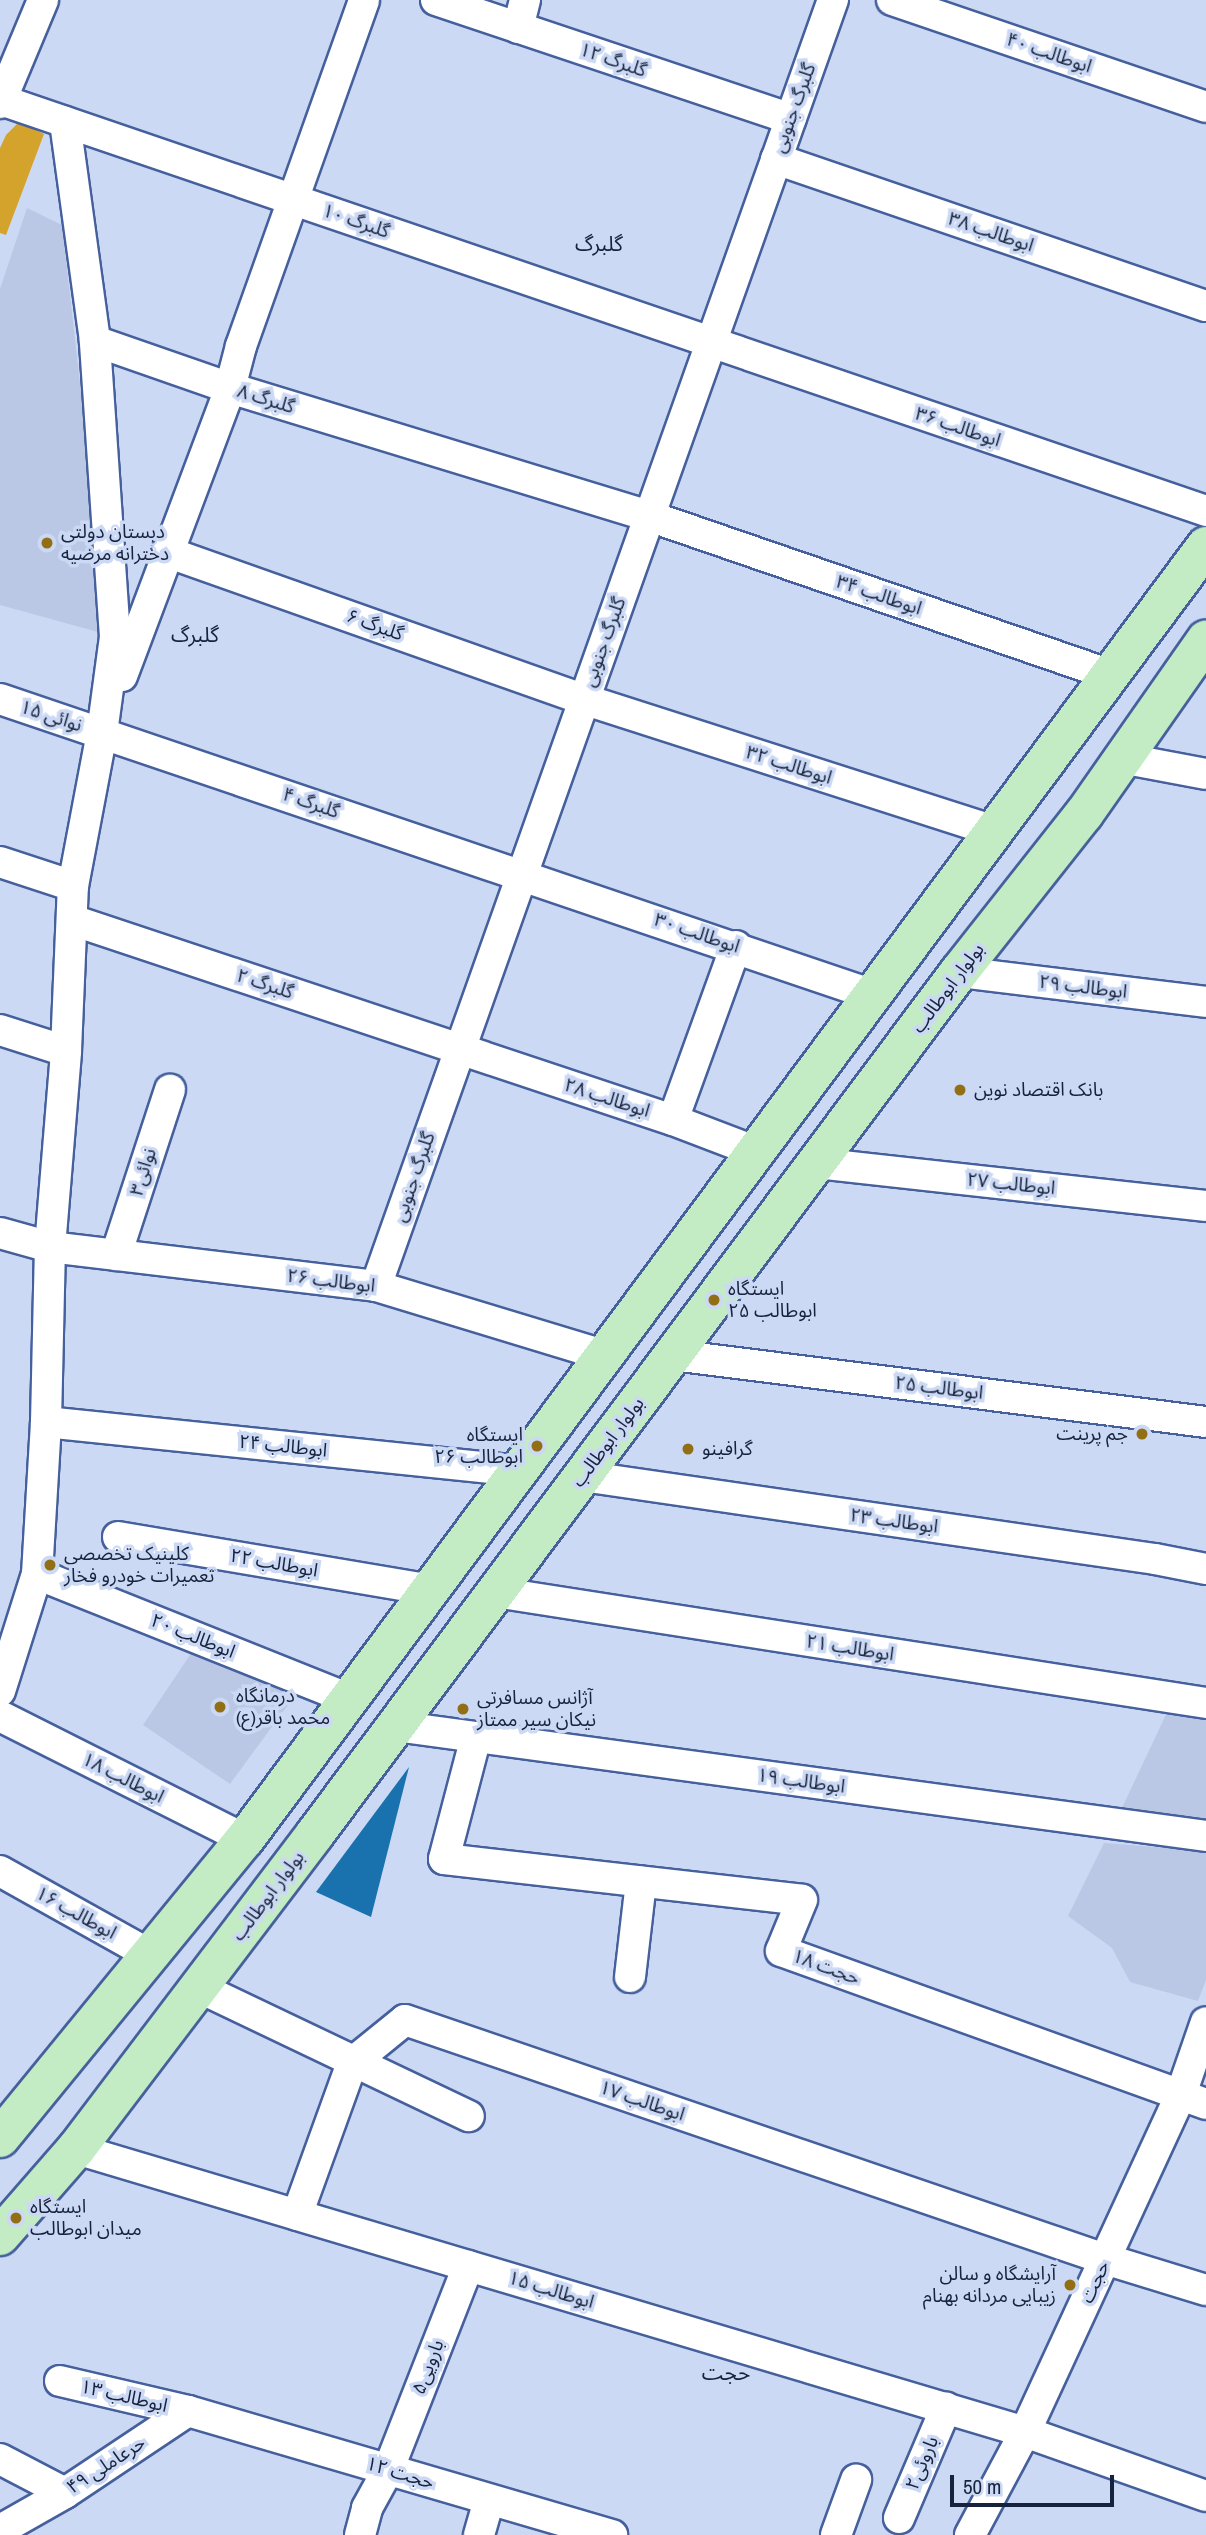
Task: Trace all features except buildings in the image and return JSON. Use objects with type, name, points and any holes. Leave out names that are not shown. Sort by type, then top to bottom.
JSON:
[{"type":"main road","points":[[0,2137],[152,1956],[245,1839],[754,1150],[873,995],[1206,545]]},
{"type":"main road","name":"بولوار ابوطالب","points":[[0,2236],[76,2149],[959,972],[1084,814],[1206,640]]},
{"type":"main road","points":[[1037,773],[1057,777],[1066,782],[1079,798],[1084,814]]},
{"type":"main road","points":[[273,1802],[314,1834]]},
{"type":"street","points":[[1,102],[43,0]]},
{"type":"street","points":[[102,733],[230,388],[240,346],[364,0]]},
{"type":"street","name":"گلبرگ ۱۲","points":[[436,0],[521,14],[791,119]]},
{"type":"street","name":"گلبرگ جنوبی","points":[[376,1286],[458,1048],[834,0]]},
{"type":"street","name":"ابوطالب ۴۰","points":[[892,0],[1206,107]]},
{"type":"street","name":"گلبرگ ۱۰","points":[[1,102],[710,343]]},
{"type":"street","points":[[0,1691],[12,1613],[37,1574],[46,1422],[50,1247],[66,1051],[73,886],[102,733],[115,637],[95,341],[65,122]]},
{"type":"street","name":"ابوطالب ۳۸","points":[[776,159],[1206,306]]},
{"type":"street","name":"گلبرگ ۸","points":[[95,341],[230,388],[649,516]]},
{"type":"street","name":"ابوطالب ۳۶","points":[[710,343],[1206,511]]},
{"type":"street","name":"ابوطالب ۳۴","points":[[649,516],[1110,675]]},
{"type":"street","name":"گلبرگ ۶","points":[[167,552],[583,699]]},
{"type":"street","name":"نوائی ۱۵","points":[[0,699],[102,733]]},
{"type":"street","name":"ابوطالب ۳۲","points":[[583,699],[994,831]]},
{"type":"street","name":"گلبرگ ۴","points":[[102,733],[521,874]]},
{"type":"street","points":[[1121,758],[1206,774]]},
{"type":"street","points":[[0,862],[73,886]]},
{"type":"street","name":"ابوطالب ۳۰","points":[[521,874],[873,995]]},
{"type":"street","name":"گلبرگ ۲","points":[[72,919],[458,1048]]},
{"type":"street","points":[[673,1120],[736,946]]},
{"type":"street","name":"ابوطالب ۲۹","points":[[959,972],[1206,1002]]},
{"type":"street","points":[[0,1030],[66,1051]]},
{"type":"street","name":"ابوطالب ۲۸","points":[[458,1048],[754,1150]]},
{"type":"street","name":"نوائی۳","points":[[116,1255],[170,1090]]},
{"type":"street","name":"ابوطالب ۲۷","points":[[816,1163],[1206,1206]]},
{"type":"street","name":"ابوطالب ۲۶","points":[[0,1233],[50,1247],[376,1286],[603,1355]]},
{"type":"street","name":"ابوطالب ۲۵","points":[[673,1354],[1206,1422]]},
{"type":"street","name":"ابوطالب ۲۴","points":[[46,1422],[519,1471]]},
{"type":"street","name":"ابوطالب ۲۳","points":[[582,1476],[1155,1559],[1206,1569]]},
{"type":"street","name":"ابوطالب ۲۲","points":[[118,1537],[431,1590]]},
{"type":"street","name":"ابوطالب ۲۰","points":[[37,1574],[350,1699]]},
{"type":"street","name":"ابوطالب ۲۱","points":[[495,1592],[1206,1703]]},
{"type":"street","name":"ابوطالب ۱۸","points":[[0,1716],[245,1839]]},
{"type":"street","name":"ابوطالب ۱۹","points":[[395,1726],[1206,1836]]},
{"type":"street","name":"حجت ۱۸","points":[[476,1737],[444,1859],[802,1899],[781,1951],[1193,2101]]},
{"type":"street","name":"ابوطالب ۱۶","points":[[0,1871],[152,1956]]},
{"type":"street","points":[[630,1977],[641,1882]]},
{"type":"street","points":[[198,1987],[352,2063],[469,2116]]},
{"type":"street","name":"ابوطالب ۱۷","points":[[352,2063],[405,2020],[1105,2259]]},
{"type":"street","name":"حجت","points":[[970,2535],[1025,2432],[1105,2259],[1193,2101],[1206,2022]]},
{"type":"street","points":[[297,2215],[352,2063]]},
{"type":"street","name":"ابوطالب ۱۵","points":[[76,2149],[1025,2432],[1206,2496]]},
{"type":"street","points":[[1105,2259],[1206,2290]]},
{"type":"street","name":"بارویی۵","points":[[360,2535],[367,2508],[388,2468],[468,2266]]},
{"type":"street","name":"ابوطالب ۱۳","points":[[60,2381],[188,2411]]},
{"type":"street","name":"باروئی۲","points":[[898,2518],[946,2408]]},
{"type":"street","name":"حجت ۱۲","points":[[188,2411],[612,2535]]},
{"type":"street","name":"حرعاملی ۴۹","points":[[17,2527],[188,2411]]},
{"type":"street","points":[[0,2459],[65,2493]]},
{"type":"street","points":[[836,2535],[856,2480]]},
{"type":"street","points":[[479,2535],[489,2501]]},
{"type":"shaded area","points":[[19,122],[44,134],[6,235],[0,233],[0,148],[6,135]]},
{"type":"shaded area","points":[[27,208],[62,225],[91,480],[98,632],[0,605],[0,289]]},
{"type":"shaded area","name":"درمانگاه محمد باقر(ع)","points":[[196,1646],[299,1690],[230,1784],[143,1725]]},
{"type":"shaded area","points":[[1169,1708],[1206,1713],[1206,1824],[1121,1810]]},
{"type":"shaded area","points":[[1104,1843],[1206,1851],[1206,1980],[1198,2001],[1130,1982],[1112,1948],[1068,1916]]},
{"type":"place","name":"دبستان دولتی دخترانه مرضیه","points":[[47,543]]},
{"type":"place","name":"بانک اقتصاد نوین","points":[[960,1090]]},
{"type":"place","name":"ایستگاه ابوطالب ۲۵","points":[[714,1300]]},
{"type":"place","name":"جم پرینت","points":[[1142,1434]]},
{"type":"place","name":"ایستگاه ابوطالب ۲۶","points":[[537,1446]]},
{"type":"place","name":"گرافینو","points":[[688,1449]]},
{"type":"place","name":"کلینیک تخصصی تعمیرات خودرو فخار","points":[[50,1565]]},
{"type":"place","name":"درمانگاه محمد باقر(ع)","points":[[220,1707]]},
{"type":"place","name":"آژانس مسافرتی نیکان سیر ممتاز","points":[[463,1709]]},
{"type":"place","name":"ایستگاه میدان ابوطالب","points":[[16,2218]]},
{"type":"place","name":"آرایشگاه و سالن زیبایی مردانه بهنام","points":[[1070,2285]]},
{"type":"district","name":"گلبرگ","points":[[599,244]]},
{"type":"district","name":"گلبرگ","points":[[195,635]]},
{"type":"district","name":"حجت","points":[[726,2373]]}]
